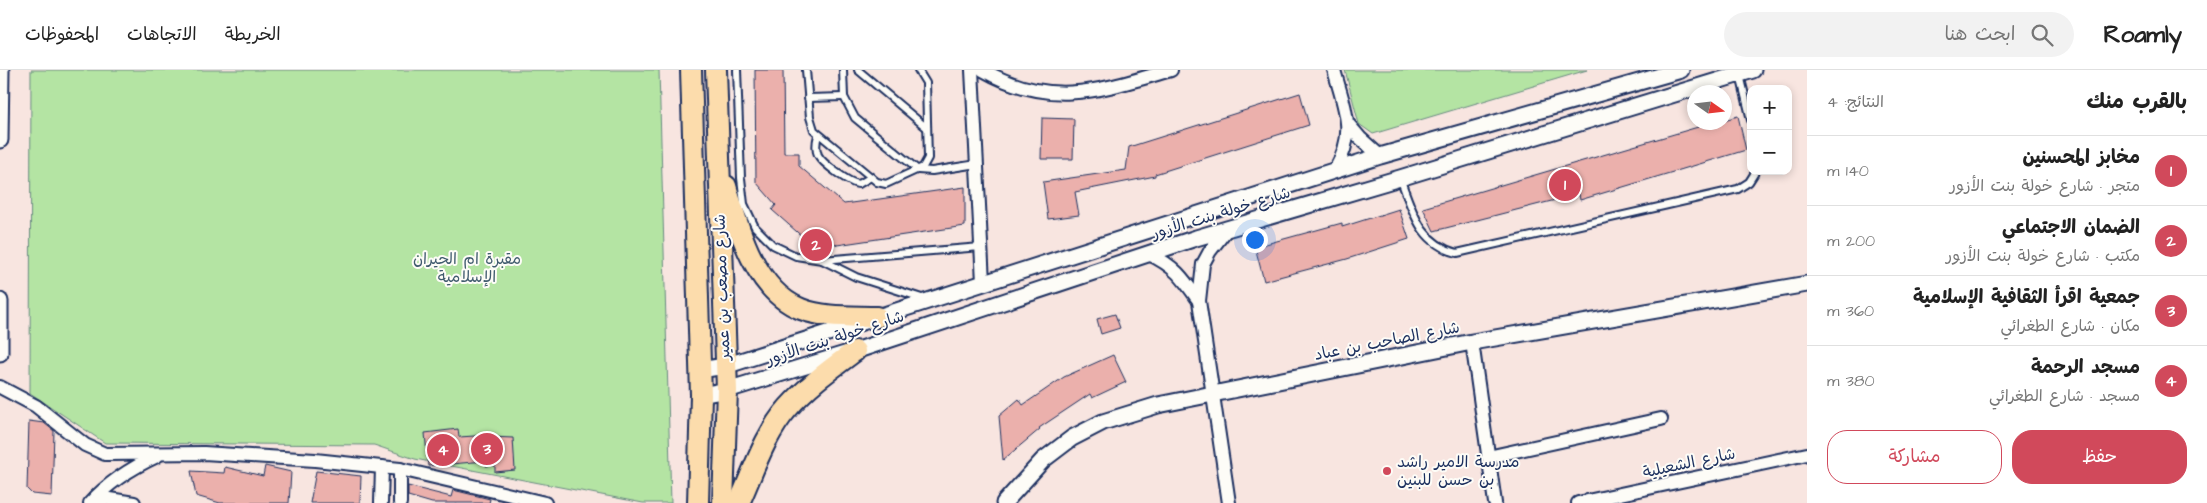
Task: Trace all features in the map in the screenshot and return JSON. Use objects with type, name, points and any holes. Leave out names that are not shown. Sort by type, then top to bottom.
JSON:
[{"type":"highway","name":"شارع مصعب بن عمير","points":[[692,70],[701,396],[698,503]]},
{"type":"highway","name":"شارع مصعب بن عمير","points":[[716,70],[727,390],[723,503]]},
{"type":"highway","points":[[718,157],[741,238],[765,281],[776,292],[800,308],[824,314],[877,317]]},
{"type":"highway","points":[[739,503],[765,446],[787,409],[814,382],[855,351]]},
{"type":"street","points":[[0,140],[1,70]]},
{"type":"street","points":[[972,70],[983,282]]},
{"type":"street","points":[[990,72],[1037,91],[1060,94],[1084,93],[1172,70]]},
{"type":"street","points":[[1334,70],[1349,125],[1345,151],[1335,170]]},
{"type":"street","name":"شارع خولة بنت الأزور","points":[[700,370],[726,366],[1380,156],[1633,86],[1681,70]]},
{"type":"street","name":"شارع خولة بنت الأزور","points":[[701,396],[727,390],[855,351],[1227,229],[1746,72]]},
{"type":"street","points":[[1633,86],[1636,106]]},
{"type":"street","points":[[1349,125],[1380,156]]},
{"type":"street","points":[[1227,229],[1210,251],[1203,264],[1199,301],[1229,503]]},
{"type":"street","points":[[1149,254],[1165,261],[1178,272],[1199,301]]},
{"type":"street","name":"شارع الصاحب بن عباد","points":[[1004,503],[1043,460],[1072,438],[1103,422],[1158,405],[1472,342],[1807,284]]},
{"type":"street","points":[[0,302],[0,352]]},
{"type":"street","points":[[1472,342],[1495,503]]},
{"type":"street","points":[[0,387],[36,406],[85,445],[114,455],[204,453],[315,460],[400,469],[545,503]]},
{"type":"street","points":[[1488,457],[1661,419]]},
{"type":"street","points":[[91,503],[104,488],[120,476],[162,454]]},
{"type":"street","name":"شارع الشعيلية","points":[[1578,503],[1626,498],[1807,454]]},
{"type":"street","points":[[381,503],[382,467]]},
{"type":"street","points":[[400,469],[400,503]]},
{"type":"street","points":[[91,503],[104,498],[134,503]]},
{"type":"lane","points":[[737,70],[741,178],[744,204],[755,227],[773,245],[796,256],[822,260],[981,246]]},
{"type":"lane","points":[[806,70],[811,124],[818,135],[882,184],[918,170],[923,167],[928,158],[926,83],[922,73],[918,70]]},
{"type":"lane","points":[[843,70],[844,97],[850,112],[860,124],[918,170],[932,171],[977,164]]},
{"type":"lane","points":[[858,70],[927,128]]},
{"type":"lane","points":[[1746,72],[1747,85]]},
{"type":"lane","points":[[808,98],[844,97]]},
{"type":"lane","points":[[818,135],[816,147],[818,155],[850,182],[859,184],[871,177]]},
{"type":"lane","points":[[1400,178],[1418,224],[1431,241],[1446,250],[1457,253],[1738,189],[1749,182],[1753,175]]},
{"type":"lane","points":[[822,260],[871,282],[929,300]]},
{"type":"green space","name":"مقبرة ام الحيران الإسلامية","points":[[31,70],[659,70],[671,503],[643,503],[415,459],[374,445],[105,443],[30,393]]},
{"type":"green space","points":[[1345,70],[1587,70],[1373,134],[1359,124]]},
{"type":"building","points":[[755,70],[783,70],[784,153],[799,153],[799,166],[844,204],[965,187],[965,226],[837,245],[814,228],[805,239],[772,210],[776,205],[756,182]]},
{"type":"building","points":[[1300,93],[1309,125],[1155,174],[1155,176],[1075,192],[1079,215],[1048,219],[1043,182],[1126,170],[1129,147]]},
{"type":"building","points":[[1738,116],[1746,150],[1580,200],[1579,194],[1434,231],[1423,208],[1688,130],[1732,130],[1732,118]]},
{"type":"building","points":[[1042,118],[1074,119],[1073,159],[1041,159]]},
{"type":"building","points":[[1399,209],[1409,239],[1347,259],[1264,281],[1255,247],[1342,223],[1342,227]]},
{"type":"building","points":[[1115,314],[1120,328],[1101,334],[1097,319]]},
{"type":"building","points":[[1113,355],[1126,382],[1092,398],[1090,394],[1039,428],[1003,460],[999,416],[1019,399],[1023,405],[1064,377]]},
{"type":"building","points":[[29,421],[44,423],[54,431],[52,496],[32,494],[27,489]]},
{"type":"building","points":[[458,429],[459,437],[490,435],[490,437],[513,438],[515,470],[495,472],[495,465],[486,466],[485,461],[428,466],[425,433]]},
{"type":"building","points":[[265,466],[291,472],[289,503],[220,503],[196,496],[191,471],[224,473],[225,467],[263,476]]},
{"type":"building","points":[[316,471],[361,476],[360,503],[310,503]]},
{"type":"building","points":[[408,486],[451,497],[453,490],[490,499],[489,503],[432,503],[408,496]]},
{"type":"place","name":"مخابز المحسنين","points":[[1565,185]]},
{"type":"place","name":"الضمان الاجتماعي","points":[[816,245]]},
{"type":"place","name":"جمعية اقرأ الثقافية الإسلامية","points":[[487,449]]},
{"type":"place","name":"مسجد الرحمة","points":[[443,450]]},
{"type":"place","name":"مدرسة الامير راشد بن حسن للبنين","points":[[1387,471]]}]
